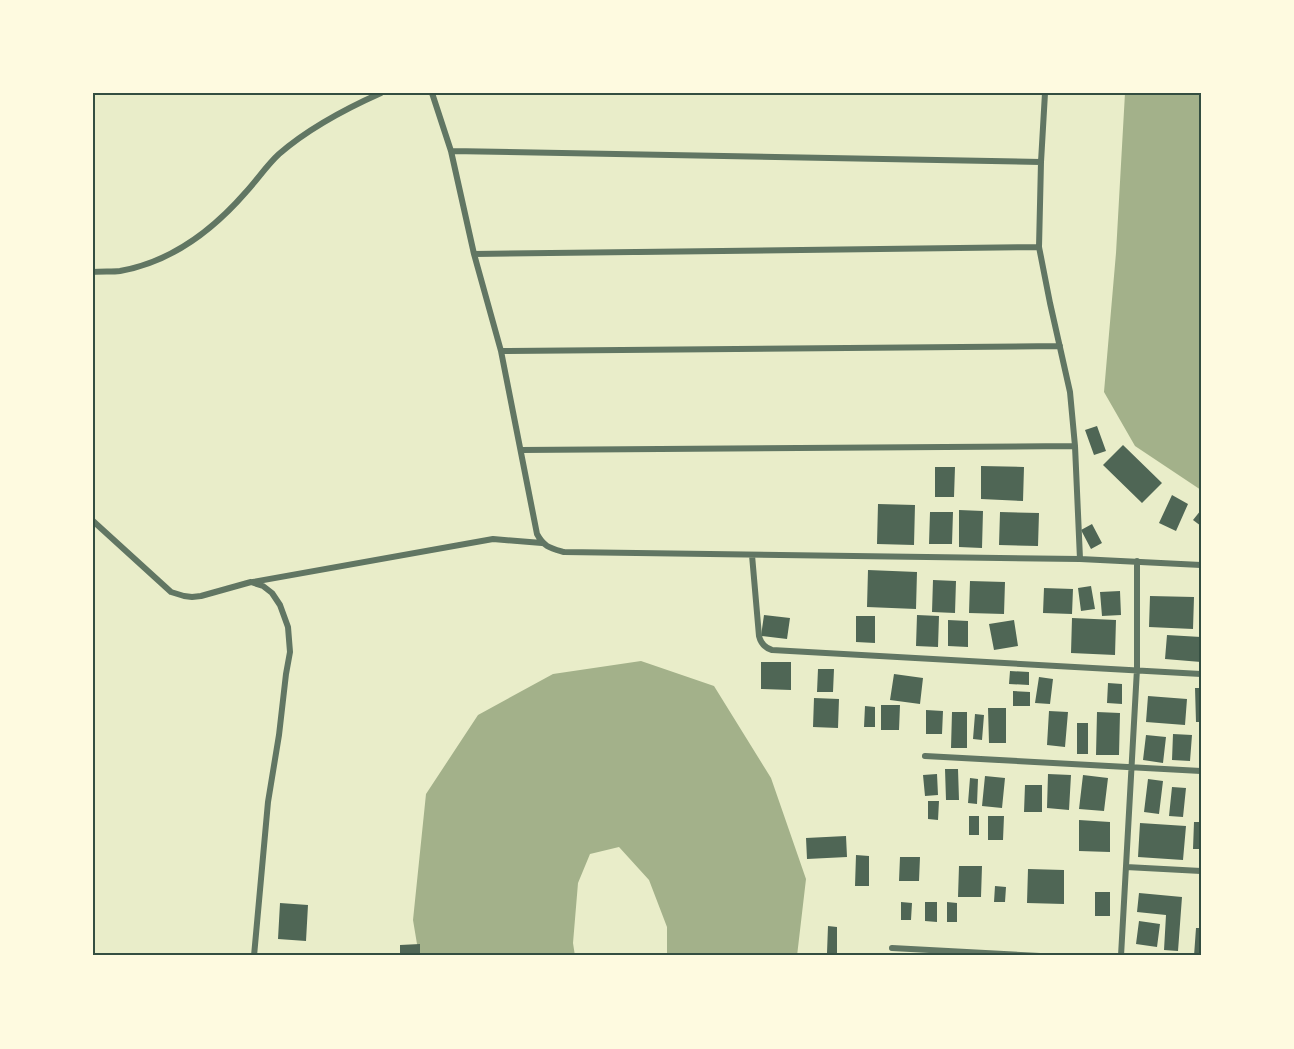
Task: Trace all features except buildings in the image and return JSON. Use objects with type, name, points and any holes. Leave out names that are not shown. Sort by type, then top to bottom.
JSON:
[{"type":"street","points":[[93,272],[140,267],[189,244],[210,229],[245,194],[277,156],[298,139],[323,122],[381,93]]},
{"type":"street","points":[[432,93],[451,151],[474,254],[501,351],[537,534],[542,543]]},
{"type":"street","points":[[1045,93],[1039,248],[1070,392],[1080,559]]},
{"type":"street","points":[[451,151],[1041,162]]},
{"type":"street","points":[[474,254],[1039,248]]},
{"type":"street","points":[[501,351],[1060,346]]},
{"type":"street","points":[[521,450],[1075,446]]},
{"type":"street","points":[[93,521],[171,592],[192,597],[251,582],[493,538],[542,543],[564,552],[1080,559],[1201,565]]},
{"type":"street","points":[[752,555],[759,636],[766,648],[772,650],[1201,674]]},
{"type":"street","points":[[1121,956],[1137,669],[1137,561]]},
{"type":"street","points":[[251,582],[263,586],[272,593],[280,605],[288,627],[290,652],[268,802],[254,956]]},
{"type":"street","points":[[925,756],[1201,771]]},
{"type":"street","points":[[1125,867],[1201,871]]},
{"type":"street","points":[[892,948],[1040,956]]},
{"type":"shaded area","points":[[1125,93],[1201,93],[1201,490],[1135,446],[1104,392],[1116,253]]},
{"type":"shaded area","points":[[641,661],[714,686],[771,778],[806,879],[797,956],[667,956],[667,927],[649,880],[619,847],[590,854],[578,883],[573,943],[575,956],[419,956],[413,920],[426,794],[478,715],[553,674]]}]
